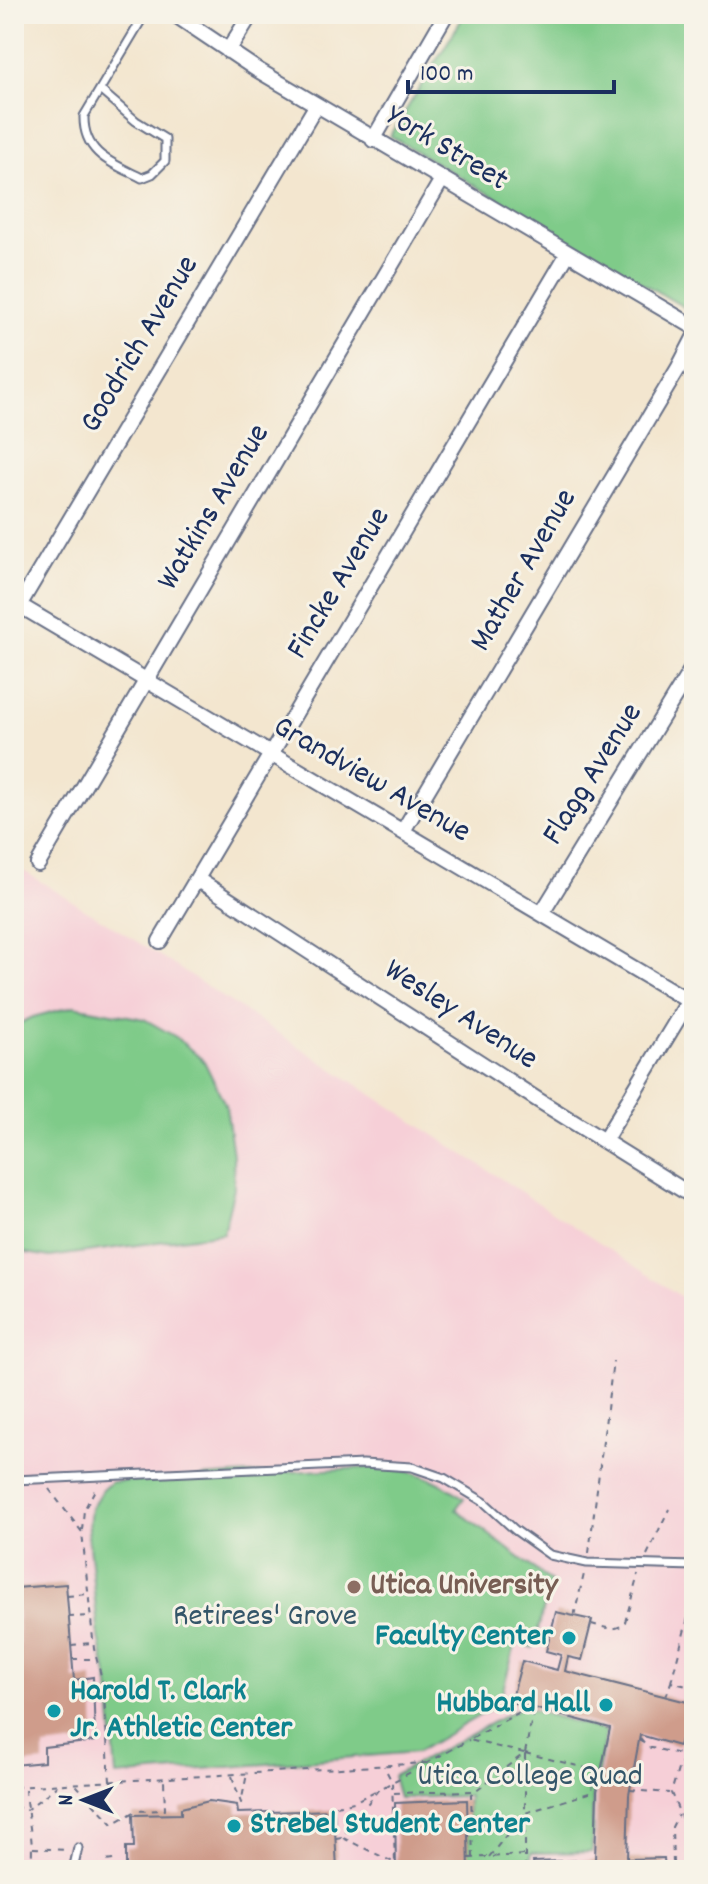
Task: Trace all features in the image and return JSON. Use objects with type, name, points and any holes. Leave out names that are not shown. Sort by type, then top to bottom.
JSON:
[{"type":"street","name":"York Street","points":[[174,14],[316,106],[694,327]]},
{"type":"street","points":[[228,51],[251,14]]},
{"type":"street","points":[[373,140],[446,14]]},
{"type":"street","name":"Goodrich Avenue","points":[[17,610],[316,106]]},
{"type":"street","name":"Watkins Avenue","points":[[38,864],[441,181]]},
{"type":"street","name":"Fincke Avenue","points":[[160,941],[567,255]]},
{"type":"street","name":"Mather Avenue","points":[[403,831],[694,338]]},
{"type":"street","name":"Grandview Avenue","points":[[17,610],[146,681],[692,999]]},
{"type":"street","name":"Flagg Avenue","points":[[542,913],[694,665]]},
{"type":"street","name":"Wesley Avenue","points":[[197,879],[694,1197]]},
{"type":"street","points":[[604,1141],[692,999]]},
{"type":"lane","points":[[100,90],[136,121],[165,139],[165,161],[152,174],[142,178],[116,165],[89,146],[83,132],[84,116],[145,14]]},
{"type":"lane","points":[[14,1480],[363,1464],[412,1467],[444,1478],[484,1502],[515,1530],[550,1555],[587,1563],[694,1566]]},
{"type":"lane","points":[[73,1870],[78,1848]]},
{"type":"path","points":[[574,1616],[587,1563],[613,1361]]},
{"type":"path","points":[[108,1476],[94,1490],[84,1510],[82,1532],[93,1642],[103,1683],[110,1782]]},
{"type":"path","points":[[35,1479],[47,1487],[82,1532]]},
{"type":"path","points":[[591,1624],[621,1628],[642,1563],[669,1509]]},
{"type":"path","points":[[67,1596],[88,1594]]},
{"type":"path","points":[[666,1697],[694,1595]]},
{"type":"path","points":[[68,1617],[91,1616]]},
{"type":"path","points":[[71,1645],[93,1642]]},
{"type":"path","points":[[72,1659],[96,1659]]},
{"type":"path","points":[[671,1682],[694,1688]]},
{"type":"path","points":[[336,1806],[354,1802],[378,1790],[529,1707]]},
{"type":"path","points":[[525,1870],[525,1753],[534,1708]]},
{"type":"path","points":[[690,1756],[694,1738]]},
{"type":"path","points":[[640,1739],[647,1747],[690,1756]]},
{"type":"path","points":[[469,1740],[594,1770],[592,1792],[525,1813],[489,1857]]},
{"type":"path","points":[[694,1752],[679,1766],[671,1793],[682,1819],[694,1826]]},
{"type":"path","points":[[525,1753],[471,1794],[471,1858],[525,1855]]},
{"type":"path","points":[[14,1787],[426,1763]]},
{"type":"path","points":[[336,1838],[342,1837],[395,1863],[392,1782],[383,1765]]},
{"type":"path","points":[[232,1775],[241,1803],[247,1774]]},
{"type":"path","points":[[76,1784],[113,1824],[136,1811],[165,1810],[164,1779]]},
{"type":"path","points":[[26,1810],[58,1785]]},
{"type":"path","points":[[25,1787],[32,1848],[29,1870]]},
{"type":"path","points":[[342,1837],[378,1790]]},
{"type":"path","points":[[630,1790],[671,1793]]},
{"type":"path","points":[[392,1793],[475,1791]]},
{"type":"path","points":[[14,1806],[26,1810]]},
{"type":"path","points":[[673,1864],[672,1827],[679,1813]]},
{"type":"path","points":[[32,1848],[57,1851],[78,1848]]},
{"type":"path","points":[[100,1870],[106,1861],[119,1859]]},
{"type":"shaded area","name":"Utica University","points":[[14,865],[157,954],[694,1305],[694,1870],[14,1870]]},
{"type":"green space","points":[[465,14],[694,14],[694,313],[390,136]]},
{"type":"green space","points":[[74,1006],[144,1019],[176,1037],[204,1061],[226,1106],[233,1155],[234,1188],[223,1233],[50,1257],[14,1251],[14,1026],[33,1017]]},
{"type":"green space","name":"Retirees' Grove","points":[[378,1467],[403,1470],[443,1484],[464,1498],[456,1509],[551,1582],[533,1648],[516,1642],[499,1704],[417,1752],[116,1776],[109,1685],[99,1637],[88,1536],[91,1508],[102,1490],[111,1482]]},
{"type":"green space","name":"Utica College Quad","points":[[521,1707],[606,1731],[593,1797],[592,1852],[531,1853],[530,1870],[468,1870],[468,1796],[399,1798],[393,1776]]},
{"type":"building","name":"Harold T. Clark Jr. Athletic Center","points":[[66,1584],[74,1680],[93,1677],[95,1741],[44,1747],[44,1762],[14,1765],[14,1646],[19,1646],[16,1588]]},
{"type":"building","points":[[556,1612],[592,1620],[582,1660],[568,1657],[565,1671],[691,1703],[679,1746],[640,1735],[629,1795],[627,1859],[664,1858],[665,1870],[534,1870],[533,1862],[595,1860],[597,1791],[610,1728],[511,1702],[522,1661],[557,1670],[561,1655],[546,1651]]},
{"type":"building","points":[[467,1800],[469,1870],[396,1870],[395,1803]]},
{"type":"building","name":"Strebel Student Center","points":[[209,1801],[237,1805],[238,1813],[334,1810],[337,1870],[135,1870],[135,1866],[126,1867],[126,1847],[134,1847],[133,1815],[181,1814],[181,1808]]},
{"type":"place","name":"Utica University","points":[[354,1587]]},
{"type":"place","name":"Faculty Center","points":[[569,1638]]},
{"type":"place","name":"Hubbard Hall","points":[[606,1705]]},
{"type":"place","name":"Harold T. Clark Jr. Athletic Center","points":[[54,1711]]},
{"type":"place","name":"Strebel Student Center","points":[[234,1826]]}]
